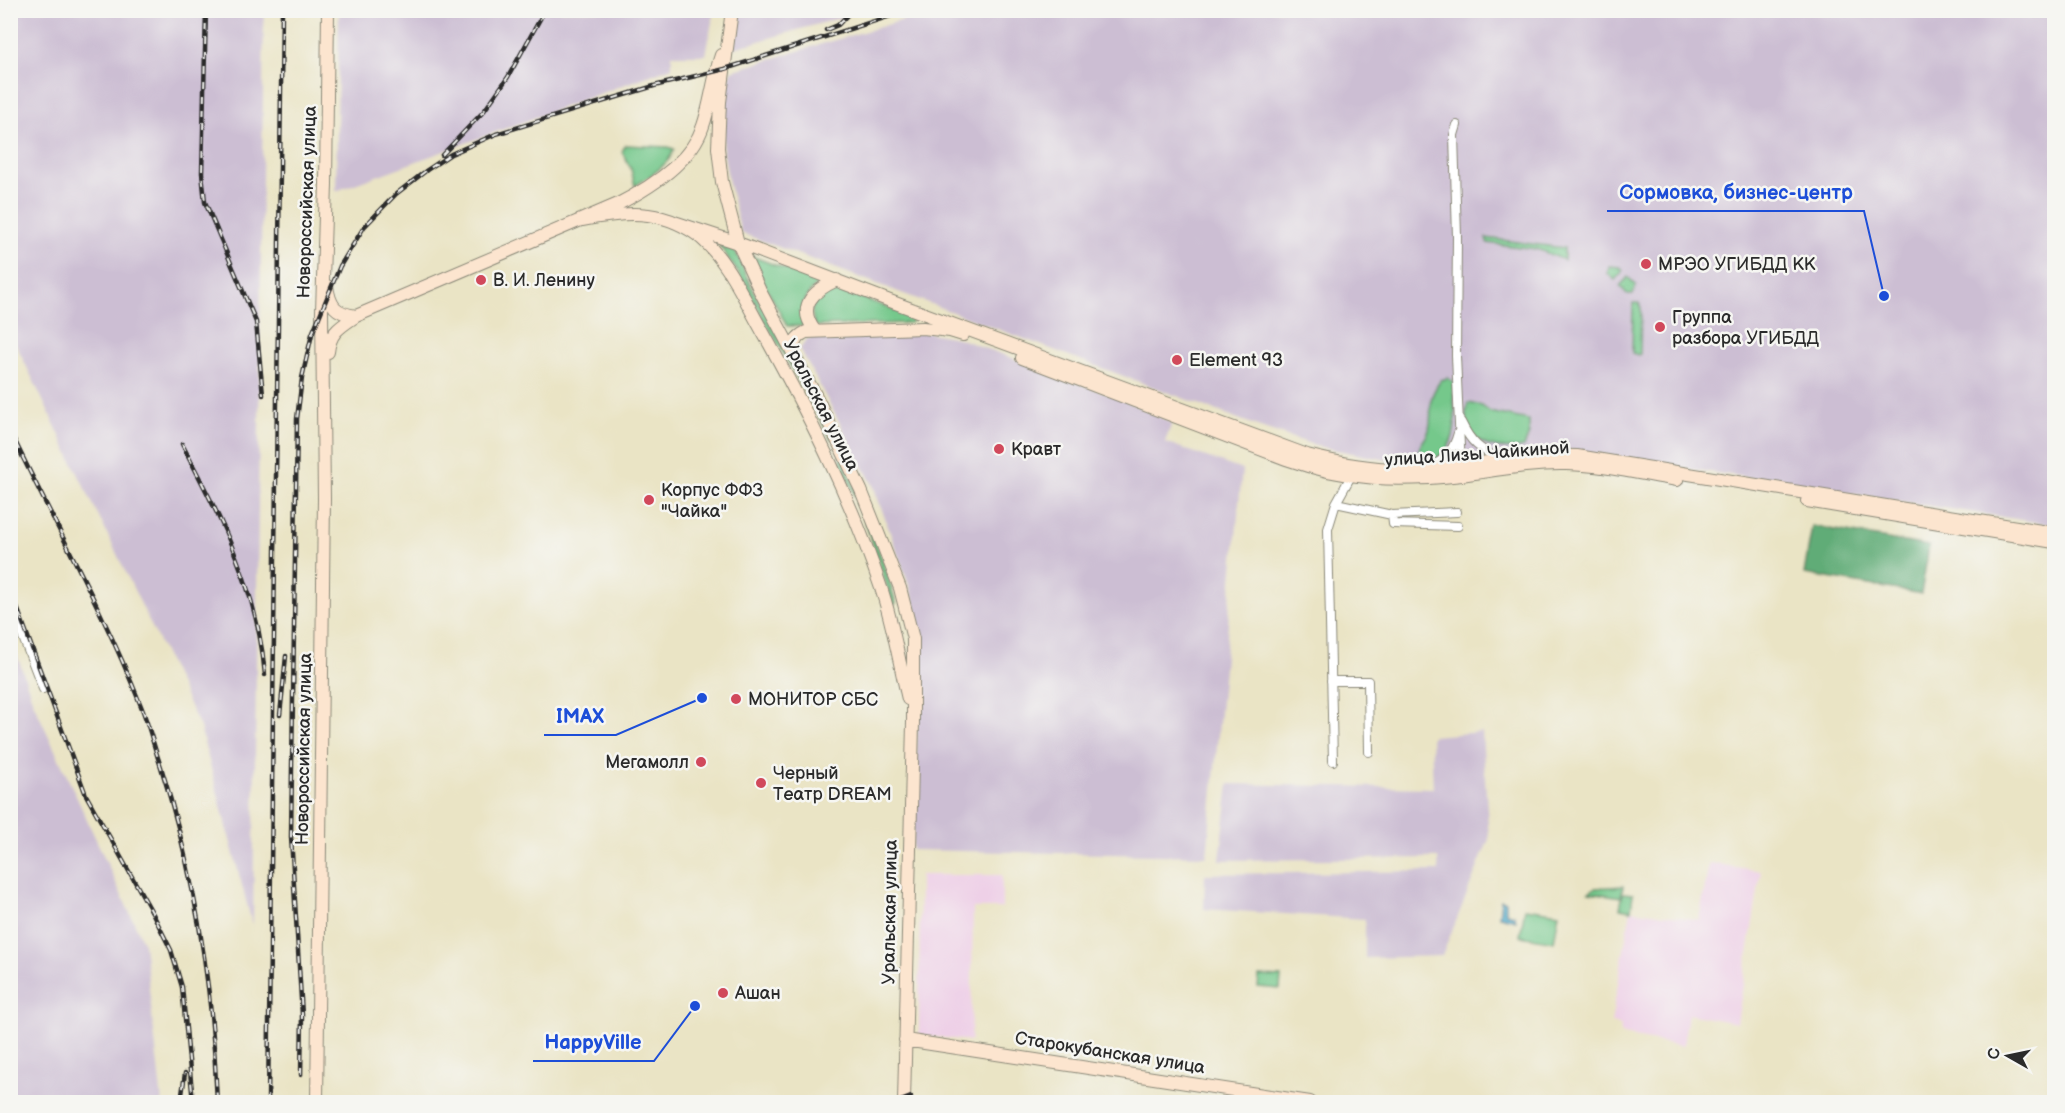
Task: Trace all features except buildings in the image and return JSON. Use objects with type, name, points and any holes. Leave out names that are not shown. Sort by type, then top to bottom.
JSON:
[{"type":"main road","name":"Новороссийская улица","points":[[317,1102],[324,499],[322,349],[328,10]]},
{"type":"main road","points":[[693,147],[703,127],[716,71],[725,45],[730,10]]},
{"type":"main road","name":"Уральская улица","points":[[730,10],[720,102],[718,148],[722,182],[738,243],[861,490],[903,597],[913,639],[904,1102]]},
{"type":"main road","points":[[693,147],[702,141],[712,143],[718,148]]},
{"type":"main road","name":"Новороссийская улица","points":[[324,395],[329,339],[356,316],[616,205],[641,192],[669,171],[693,147]]},
{"type":"main road","name":"Уральская улица","points":[[582,220],[635,212],[674,222],[695,234],[714,251],[728,271],[831,461],[882,589],[913,723]]},
{"type":"main road","points":[[674,222],[837,280],[959,330]]},
{"type":"main road","points":[[323,258],[329,301],[337,310],[356,316]]},
{"type":"main road","points":[[815,331],[807,316],[812,295],[822,286],[837,280]]},
{"type":"main road","points":[[792,352],[798,336],[806,332],[923,328],[959,330]]},
{"type":"main road","name":"улица Лизы Чайкиной","points":[[959,330],[1331,461],[1378,468],[1419,469],[1568,464],[2055,533]]},
{"type":"main road","name":"улица Лизы Чайкиной","points":[[959,330],[1304,465],[1351,476],[1386,480],[1462,469],[1500,460],[1540,456],[1577,456],[1857,504],[2055,542]]},
{"type":"main road","points":[[831,461],[834,452],[832,429]]},
{"type":"main road","points":[[891,626],[898,617],[903,597]]},
{"type":"main road","name":"Старокубанская улица","points":[[905,1040],[1310,1102]]},
{"type":"street","points":[[1457,125],[1454,135],[1462,469]]},
{"type":"street","points":[[1459,418],[1467,436],[1475,445],[1500,460]]},
{"type":"street","points":[[1419,469],[1439,463],[1449,454],[1458,434],[1459,418]]},
{"type":"street","points":[[1333,761],[1328,530],[1336,503],[1351,476]]},
{"type":"street","points":[[1336,503],[1392,515],[1457,512]]},
{"type":"street","points":[[1392,515],[1393,524],[1458,526]]},
{"type":"street","points":[[10,604],[43,689]]},
{"type":"street","points":[[1331,681],[1368,681],[1369,752]]},
{"type":"shaded area","points":[[11,10],[264,11],[253,927],[200,727],[11,334]]},
{"type":"shaded area","points":[[339,10],[714,11],[706,55],[672,55],[672,67],[336,191]]},
{"type":"shaded area","points":[[937,10],[2054,11],[2054,525],[1562,449],[1428,464],[1402,463],[1317,446],[1260,427],[741,233],[723,149],[725,96],[731,71]]},
{"type":"shaded area","points":[[737,11],[864,11],[731,49]]},
{"type":"shaded area","points":[[924,332],[958,338],[1124,400],[1172,423],[1165,442],[1242,470],[1207,856],[912,850],[921,636],[912,594],[873,485],[800,349],[807,339],[820,335]]},
{"type":"shaded area","points":[[11,637],[33,702],[144,944],[162,1102],[11,1102]]},
{"type":"shaded area","points":[[1482,732],[1489,839],[1442,956],[1365,958],[1365,919],[1204,909],[1205,874],[1439,871],[1438,858],[1220,860],[1229,784],[1433,788],[1431,736]]},
{"type":"shaded area","points":[[1709,863],[1761,871],[1737,1023],[1688,1014],[1683,1046],[1623,1035],[1620,1032],[1621,1025],[1611,1023],[1631,910],[1699,920]]},
{"type":"shaded area","points":[[920,875],[1002,875],[1002,908],[973,908],[971,1041],[919,1035]]},
{"type":"green space","points":[[625,145],[674,149],[663,166],[635,186],[631,169],[622,152]]},
{"type":"green space","points":[[1486,238],[1564,248],[1564,260],[1537,249],[1487,243]]},
{"type":"green space","points":[[719,245],[735,250],[751,286],[834,437],[831,439],[737,271]]},
{"type":"green space","points":[[749,255],[819,282],[804,302],[802,313],[805,326],[787,326]]},
{"type":"green space","points":[[1609,266],[1620,267],[1623,271],[1615,280],[1608,274]]},
{"type":"green space","points":[[1628,277],[1636,285],[1633,294],[1627,294],[1620,286]]},
{"type":"green space","points":[[835,288],[911,316],[913,320],[910,323],[816,326],[812,313],[815,302],[823,293]]},
{"type":"green space","points":[[1633,303],[1639,303],[1641,308],[1640,354],[1638,355],[1632,353]]},
{"type":"green space","points":[[1448,378],[1453,382],[1455,418],[1452,439],[1447,448],[1428,464],[1419,456],[1420,447],[1429,430],[1430,405],[1433,395],[1441,380]]},
{"type":"green space","points":[[1468,403],[1482,406],[1490,412],[1529,420],[1529,434],[1524,447],[1498,448],[1481,442],[1470,431],[1467,422]]},
{"type":"green space","points":[[841,457],[844,459],[886,569],[896,603],[893,605],[864,518],[841,463]]},
{"type":"green space","points":[[1812,526],[1929,546],[1921,594],[1804,574]]},
{"type":"green space","points":[[1623,886],[1621,897],[1589,892],[1595,888]]},
{"type":"green space","points":[[1623,893],[1633,894],[1631,910],[1620,908]]},
{"type":"green space","points":[[1525,908],[1559,913],[1554,942],[1520,936]]},
{"type":"green space","points":[[1259,976],[1281,977],[1280,989],[1258,987]]},
{"type":"water","points":[[1501,900],[1506,901],[1506,913],[1514,915],[1516,920],[1499,916]]},
{"type":"railway","points":[[206,10],[202,173],[205,202],[256,322],[263,395]]},
{"type":"railway","points":[[268,1102],[282,10]]},
{"type":"railway","points":[[442,155],[484,111],[508,77],[545,10]]},
{"type":"railway","points":[[826,30],[838,25],[852,10]]},
{"type":"railway","points":[[301,1075],[302,1015],[291,837],[297,419],[302,378],[312,334],[340,266],[364,227],[396,194],[451,154],[496,134],[654,86],[725,69],[909,10]]},
{"type":"railway","points":[[10,431],[111,636],[147,721],[173,808],[193,891],[211,1017],[217,1102]]},
{"type":"railway","points":[[182,444],[236,555],[255,613],[265,675]]},
{"type":"railway","points":[[10,588],[86,795],[171,950],[182,987],[193,1102]]},
{"type":"railway","points":[[280,715],[286,656]]},
{"type":"railway","points":[[181,1102],[185,1073]]},
{"type":"railway","points":[[898,1102],[911,1097]]},
{"type":"place","name":"МРЭО УГИБДД КК","points":[[1646,264]]},
{"type":"place","name":"В. И. Ленину","points":[[481,280]]},
{"type":"place","name":"Сормовка, бизнес-центр","points":[[1884,296]]},
{"type":"place","name":"Группа разбора УГИБДД","points":[[1660,327]]},
{"type":"place","name":"Element 93","points":[[1177,360]]},
{"type":"place","name":"Кравт","points":[[999,449]]},
{"type":"place","name":"Корпус ФФЗ \"Чайка\"","points":[[649,500]]},
{"type":"place","name":"IMAX","points":[[702,698]]},
{"type":"place","name":"МОНИТОР СБС","points":[[736,699]]},
{"type":"place","name":"Мегамолл","points":[[701,762]]},
{"type":"place","name":"Черный Театр DREAM","points":[[761,783]]},
{"type":"place","name":"Ашан","points":[[723,993]]},
{"type":"place","name":"HappyVille","points":[[695,1006]]}]
